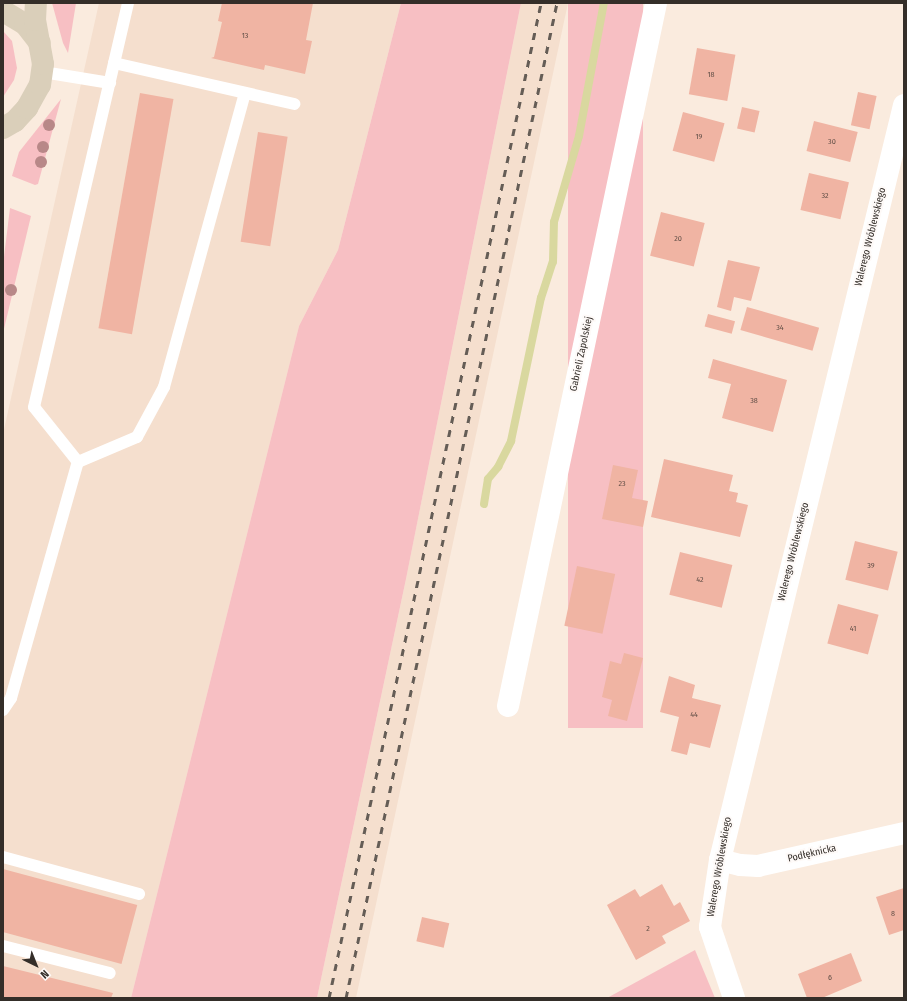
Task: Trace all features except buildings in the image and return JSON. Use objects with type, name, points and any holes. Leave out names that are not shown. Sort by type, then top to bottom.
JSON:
[{"type":"street","points":[[3,142],[9,125],[36,96],[43,72],[40,43],[35,20],[36,3]]},
{"type":"street","name":"Gabrieli Zapolskiej","points":[[508,706],[656,3]]},
{"type":"street","points":[[3,11],[24,24],[40,43]]},
{"type":"street","name":"Walerego Wróblewskiego","points":[[734,998],[710,927],[720,860],[904,105]]},
{"type":"street","name":"Podłęknicka","points":[[720,860],[740,865],[758,866],[904,833]]},
{"type":"lane","points":[[78,462],[34,407],[128,3]]},
{"type":"lane","points":[[114,63],[294,104]]},
{"type":"lane","points":[[43,72],[110,83]]},
{"type":"lane","points":[[78,462],[137,438],[164,388],[245,93]]},
{"type":"lane","points":[[3,710],[11,698],[78,462]]},
{"type":"lane","points":[[3,857],[139,894]]},
{"type":"lane","points":[[3,946],[110,973]]},
{"type":"shaded area","points":[[52,3],[76,3],[68,53],[63,43]]},
{"type":"shaded area","points":[[99,3],[401,3],[338,250],[299,326],[131,998],[3,998],[3,434]]},
{"type":"shaded area","points":[[401,3],[521,3],[406,579],[317,998],[131,998],[299,326],[338,250]]},
{"type":"shaded area","points":[[521,3],[568,3],[356,998],[317,998],[406,579]]},
{"type":"shaded area","points":[[568,3],[643,3],[643,728],[568,728]]},
{"type":"shaded area","points":[[3,31],[12,41],[17,68],[14,80],[3,97]]},
{"type":"shaded area","points":[[61,99],[38,184],[35,185],[12,176],[19,152]]},
{"type":"shaded area","points":[[10,208],[31,216],[3,333],[3,265]]},
{"type":"shaded area","points":[[695,950],[715,998],[607,998]]},
{"type":"waterway","points":[[484,504],[488,479],[498,467],[511,441],[541,298],[553,262],[554,222],[579,136],[604,3]]},
{"type":"railway","points":[[329,998],[541,3]]},
{"type":"railway","points":[[346,998],[557,3]]}]
